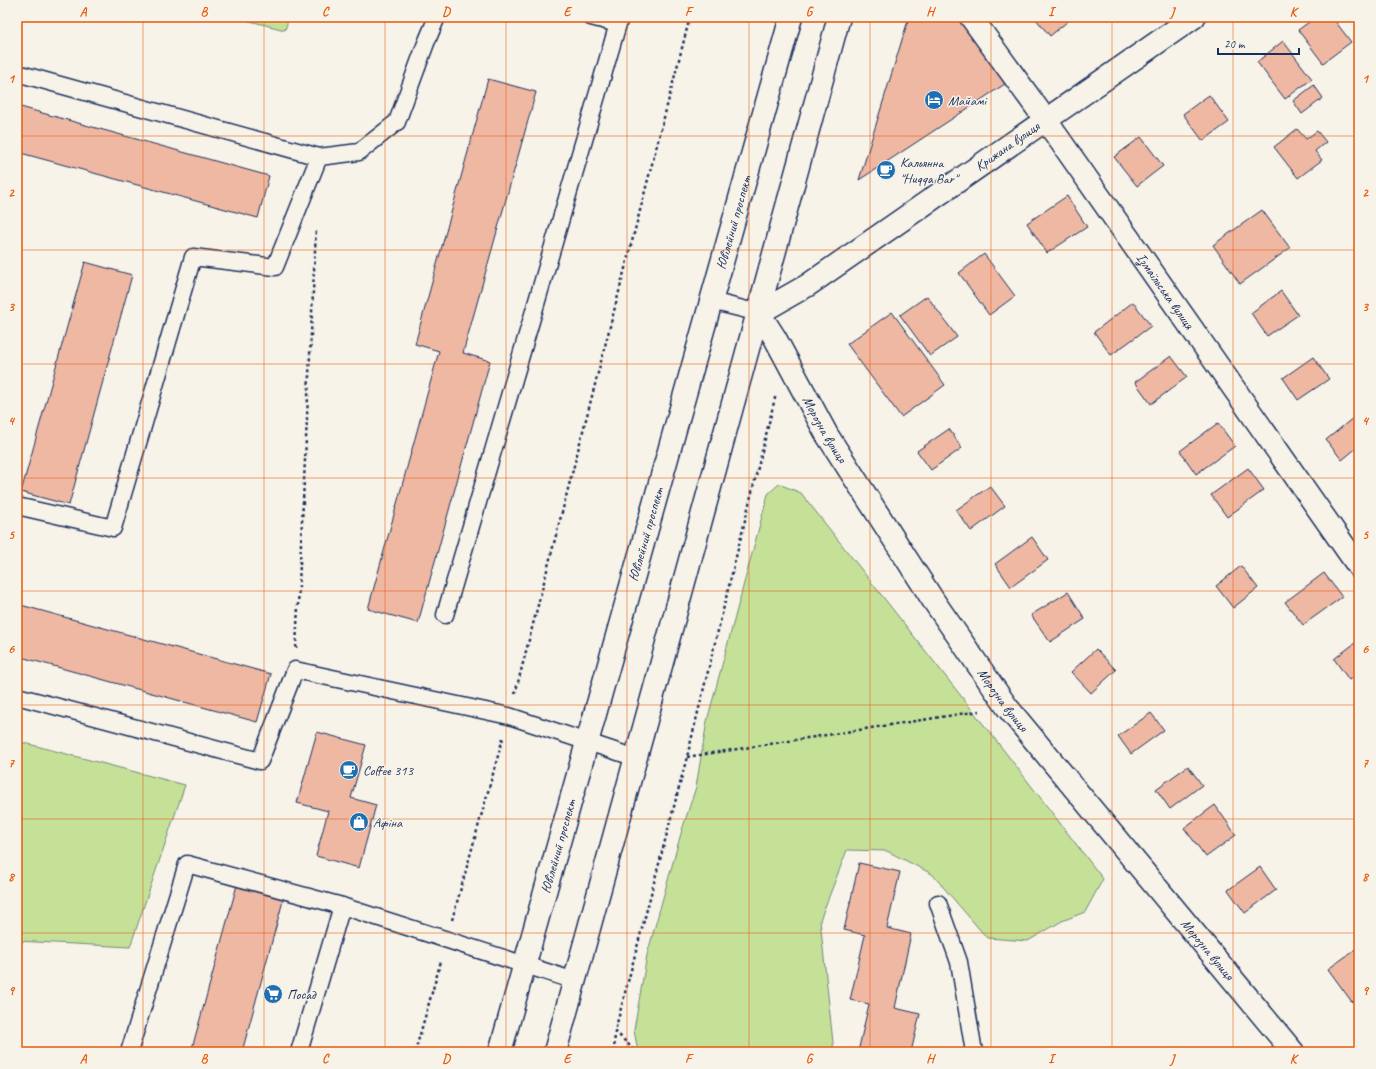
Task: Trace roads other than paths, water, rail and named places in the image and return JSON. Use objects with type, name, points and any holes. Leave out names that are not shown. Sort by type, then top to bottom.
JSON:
[{"type":"main road","name":"Ювілейний проспект","points":[[500,1052],[791,17]]},
{"type":"main road","points":[[555,1052],[839,17]]},
{"type":"main road","name":"Ізмаїльська вулиця","points":[[971,17],[1046,119],[1359,567]]},
{"type":"main road","name":"Крижана вулиця","points":[[759,313],[808,285],[1194,17]]},
{"type":"main road","name":"Морозна вулиця","points":[[759,313],[775,338],[827,435],[933,600],[1007,707],[1293,1052]]},
{"type":"lane","points":[[17,73],[319,157],[359,152],[397,122],[437,17]]},
{"type":"lane","points":[[445,615],[619,21],[591,17]]},
{"type":"lane","points":[[17,506],[113,528],[193,257],[275,267],[319,157]]},
{"type":"lane","points":[[711,301],[759,313]]},
{"type":"lane","points":[[17,696],[260,760],[295,670],[509,716],[636,758]]},
{"type":"lane","points":[[129,1052],[187,864],[342,906],[446,941],[575,981]]},
{"type":"lane","points":[[938,903],[960,962],[974,1052]]},
{"type":"lane","points":[[299,1052],[342,906]]},
{"type":"place","name":"Майамі","points":[[934,100]]},
{"type":"place","name":"Кальянна \"Huqqa Bar\"","points":[[886,170]]},
{"type":"place","name":"Coffee 313","points":[[349,770]]},
{"type":"place","name":"Афіна","points":[[359,822]]},
{"type":"place","name":"Посад","points":[[273,994]]}]
